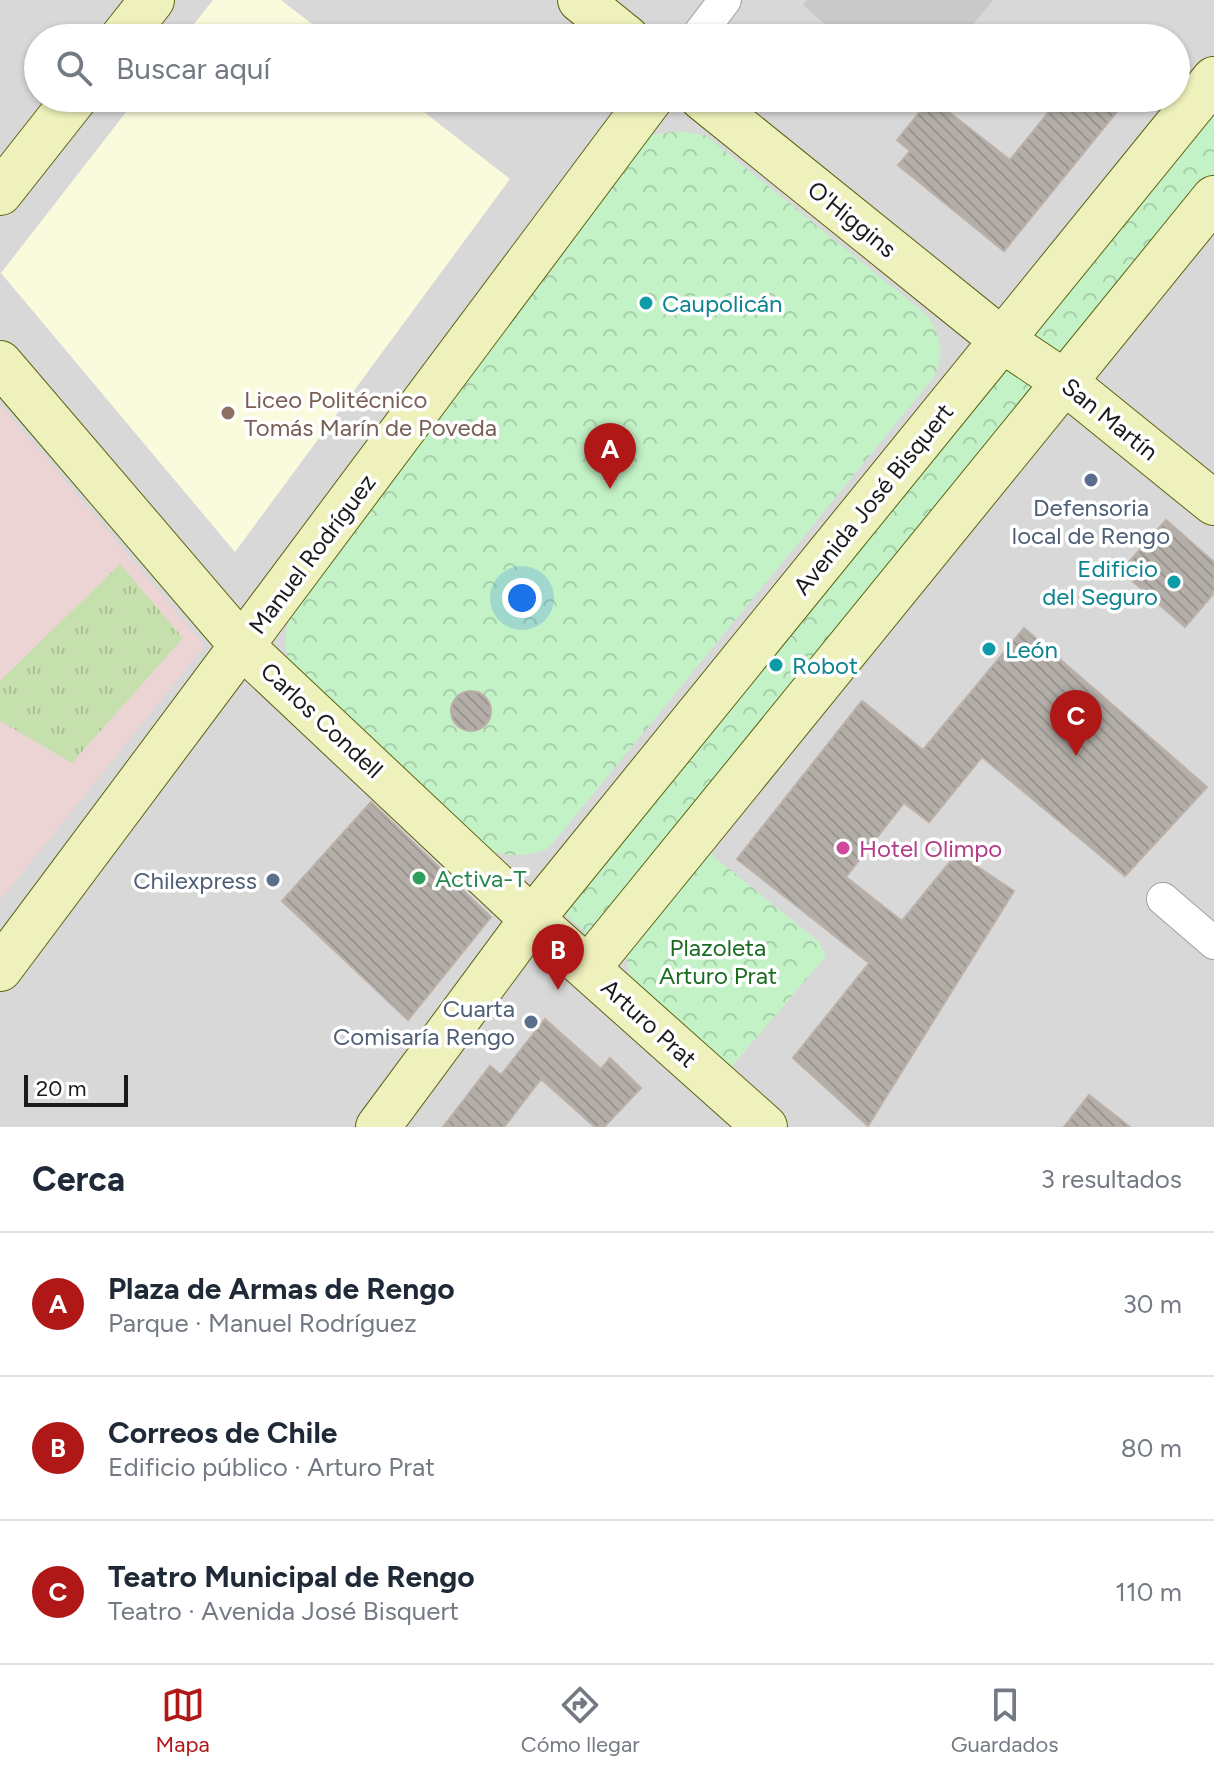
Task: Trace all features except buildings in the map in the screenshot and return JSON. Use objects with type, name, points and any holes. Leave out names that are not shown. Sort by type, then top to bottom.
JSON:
[{"type":"main road","points":[[133,24],[152,0]]},
{"type":"main road","points":[[580,0],[610,24]]},
{"type":"main road","name":"Avenida José Bisquert","points":[[1190,109],[1214,79]]},
{"type":"main road","points":[[0,193],[64,112]]},
{"type":"main road","name":"Manuel Rodríguez","points":[[0,969],[641,112]]},
{"type":"main road","name":"O'Higgins","points":[[719,112],[1002,340]]},
{"type":"main road","name":"Avenida José Bisquert","points":[[378,1127],[532,919],[1187,112]]},
{"type":"main road","points":[[588,968],[1214,198]]},
{"type":"main road","name":"San Martín","points":[[1002,340],[1066,383],[1214,503]]},
{"type":"main road","name":"Carlos Condell","points":[[0,363],[243,647],[532,919]]},
{"type":"main road","name":"Arturo Prat","points":[[532,919],[765,1127]]},
{"type":"street","points":[[707,24],[725,0]]},
{"type":"street","points":[[1163,899],[1214,943]]},
{"type":"shaded area","points":[[0,0],[1214,0],[1214,1127],[0,1127]]},
{"type":"shaded area","points":[[213,0],[281,0],[312,24],[194,24]]},
{"type":"shaded area","points":[[807,0],[993,0],[973,24],[825,24],[803,5]]},
{"type":"shaded area","name":"Liceo Politécnico Tomás Marín de Poveda","points":[[126,112],[424,112],[510,179],[235,552],[1,273]]},
{"type":"shaded area","points":[[0,404],[205,646],[0,900]]},
{"type":"green space","points":[[1214,92],[1214,180],[595,941],[554,905]]},
{"type":"green space","points":[[680,131],[705,135],[927,315],[939,338],[940,360],[934,377],[549,848],[522,855],[494,852],[299,680],[286,651],[286,632],[291,612],[294,601],[631,147],[651,135]]},
{"type":"green space","points":[[120,564],[183,638],[72,763],[0,721],[0,681]]},
{"type":"green space","name":"Plazoleta Arturo Prat","points":[[702,847],[819,942],[826,956],[727,1072],[631,990],[625,945]]},
{"type":"place","name":"Caupolicán","points":[[646,303]]},
{"type":"place","name":"Liceo Politécnico Tomás Marín de Poveda","points":[[228,413]]},
{"type":"place","name":"Defensoria local de Rengo","points":[[1091,480]]},
{"type":"place","name":"Plaza de Armas de Rengo","points":[[610,489]]},
{"type":"place","name":"Edificio del Seguro","points":[[1174,582]]},
{"type":"place","name":"León","points":[[989,649]]},
{"type":"place","name":"Robot","points":[[776,665]]},
{"type":"place","name":"Teatro Municipal de Rengo","points":[[1076,756]]},
{"type":"place","name":"Hotel Olimpo","points":[[843,848]]},
{"type":"place","name":"Activa-T","points":[[419,878]]},
{"type":"place","name":"Chilexpress","points":[[273,880]]},
{"type":"place","name":"Correos de Chile","points":[[558,990]]},
{"type":"place","name":"Cuarta Comisaría Rengo","points":[[531,1022]]}]
